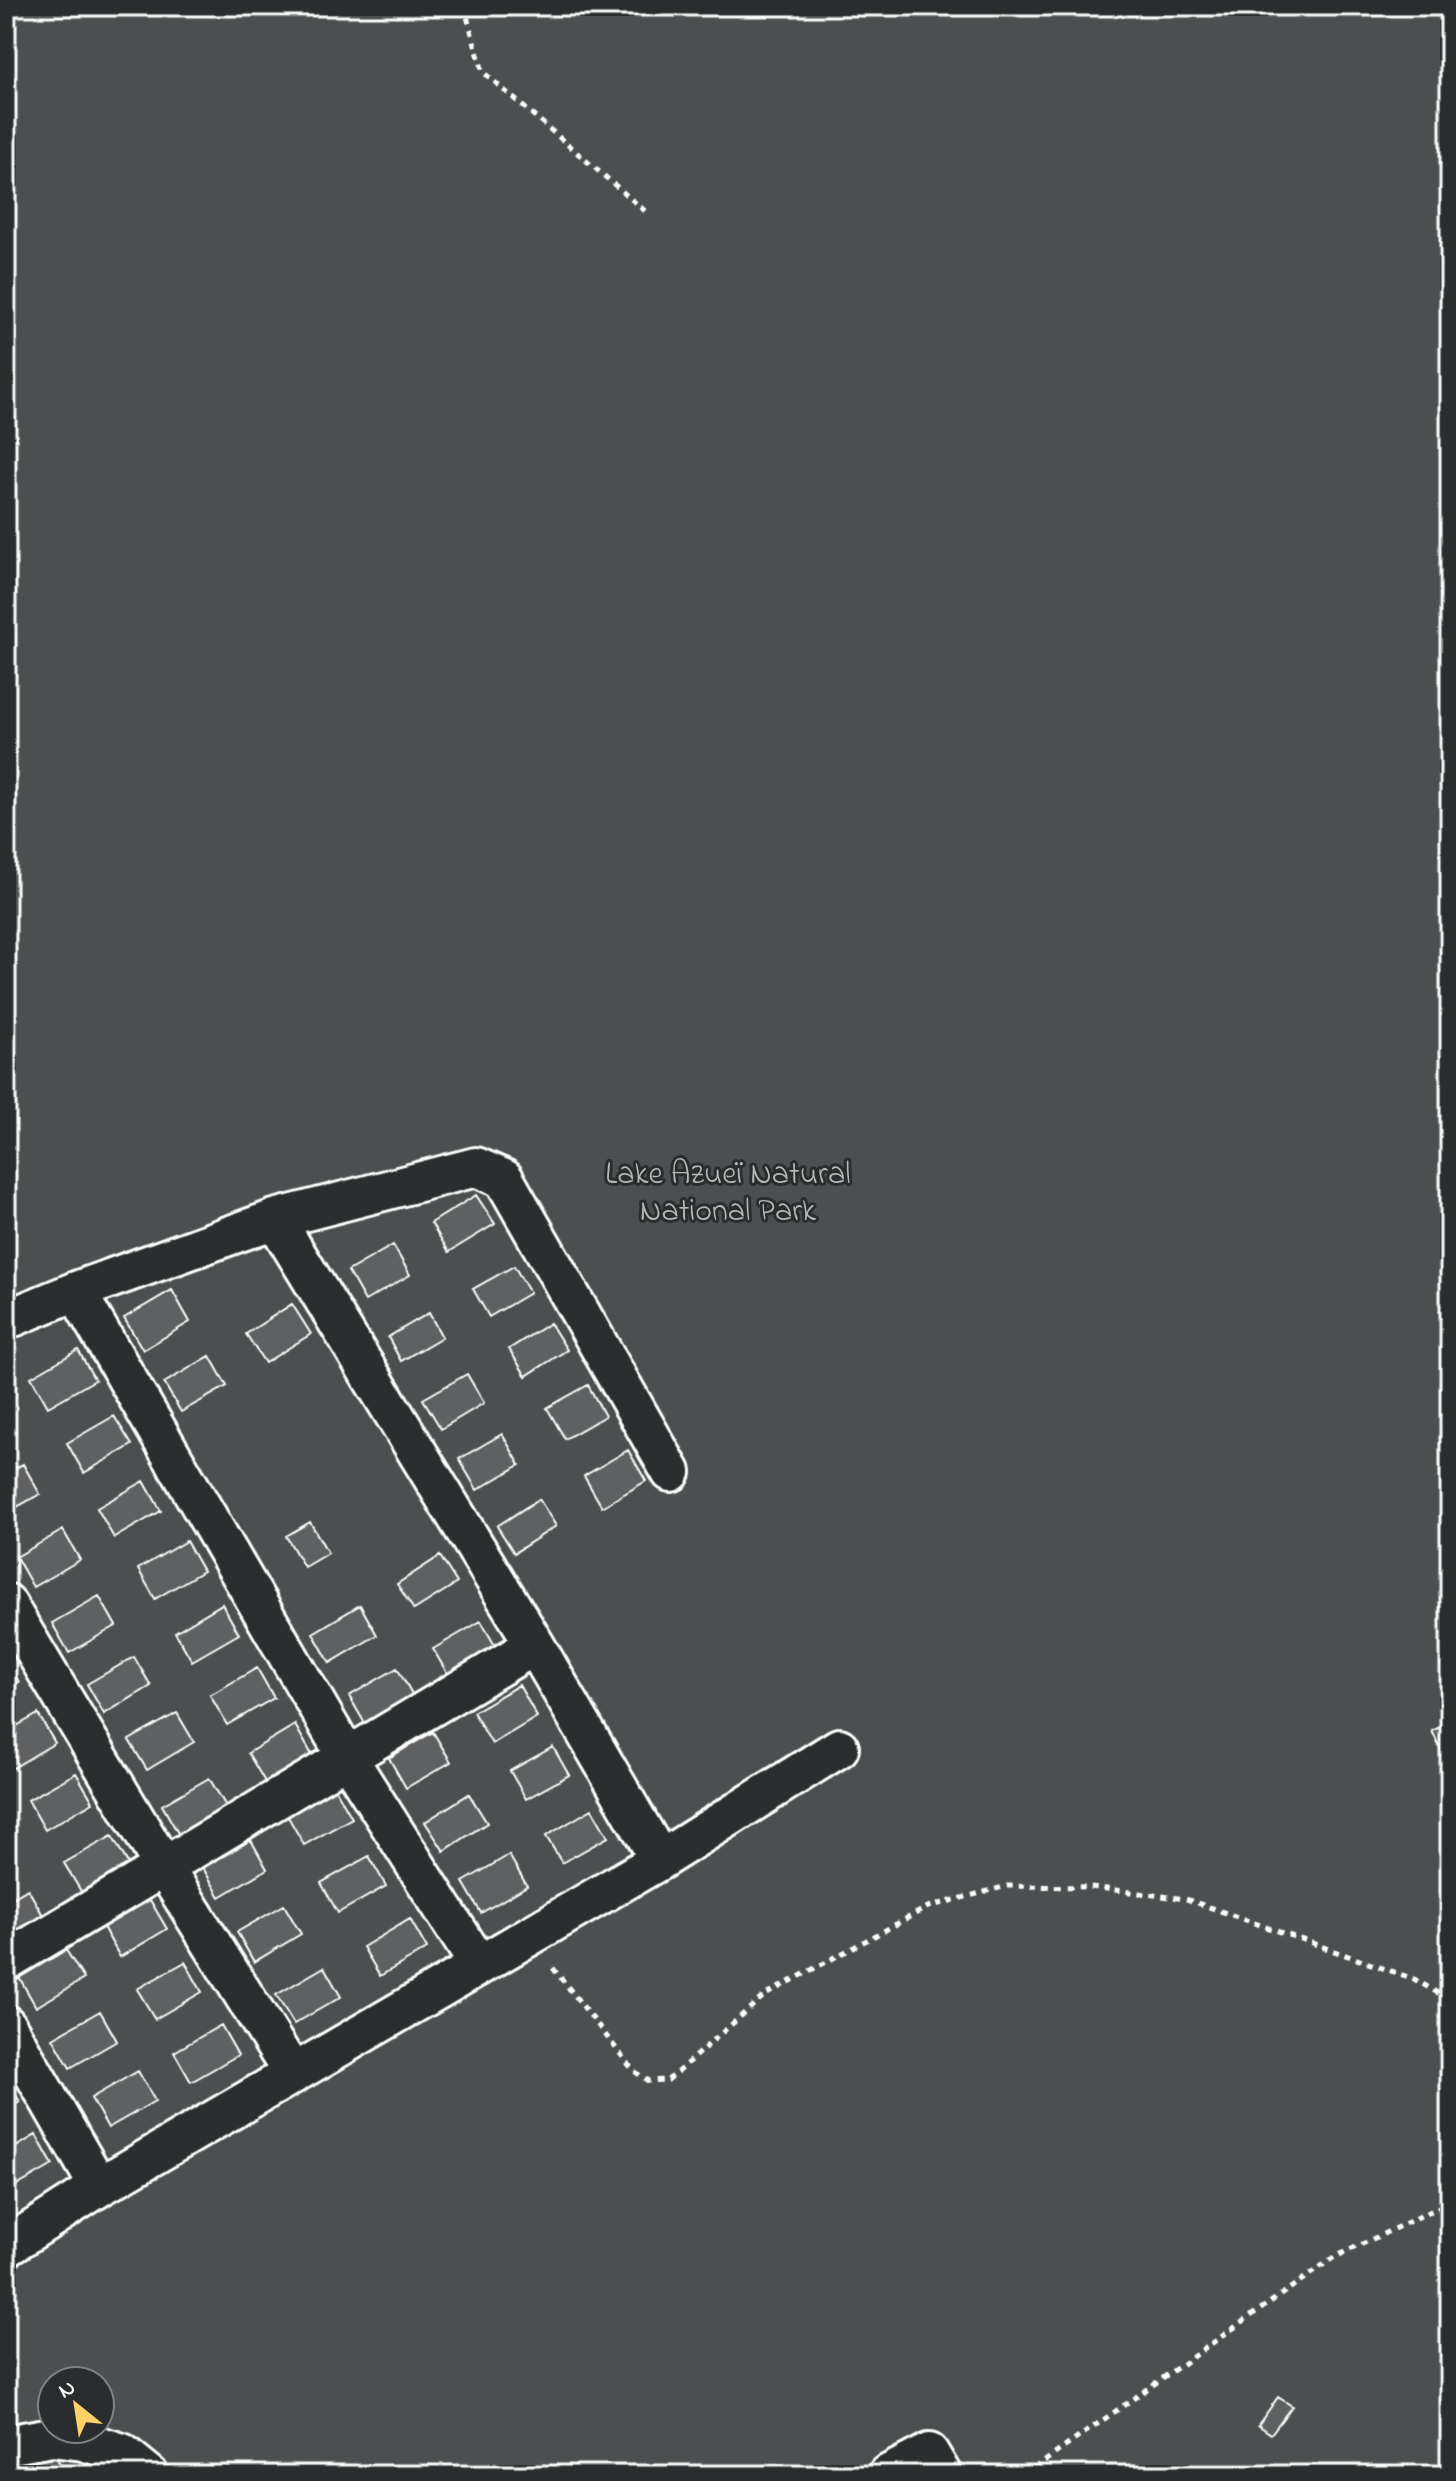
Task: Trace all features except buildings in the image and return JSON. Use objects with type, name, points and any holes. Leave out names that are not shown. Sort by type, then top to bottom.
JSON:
[{"type":"street","points":[[6,1320],[76,1291],[275,1219],[476,1167],[504,1179],[671,1472]]},
{"type":"street","points":[[275,1219],[535,1645],[660,1860]]},
{"type":"street","points":[[76,1291],[347,1757],[479,1965]]},
{"type":"street","points":[[6,1603],[164,1867],[293,2074]]},
{"type":"street","points":[[6,1961],[535,1645]]},
{"type":"street","points":[[6,2247],[99,2187],[660,1860],[839,1748]]},
{"type":"street","points":[[6,2025],[99,2187]]},
{"type":"street","points":[[6,2445],[52,2437],[83,2441],[122,2453],[149,2475]]},
{"type":"street","points":[[887,2475],[929,2453],[942,2475]]},
{"type":"path","points":[[464,6],[483,72],[645,211]]},
{"type":"path","points":[[528,1936],[633,2070],[648,2081],[668,2080],[765,1995],[928,1907],[1007,1886],[1090,1887],[1186,1899],[1414,1979],[1450,2000]]},
{"type":"path","points":[[1025,2475],[1333,2258],[1450,2202]]},
{"type":"green space","name":"Lake Azueï Natural National Park","points":[[6,6],[1450,6],[1450,2475],[6,2475]]}]
